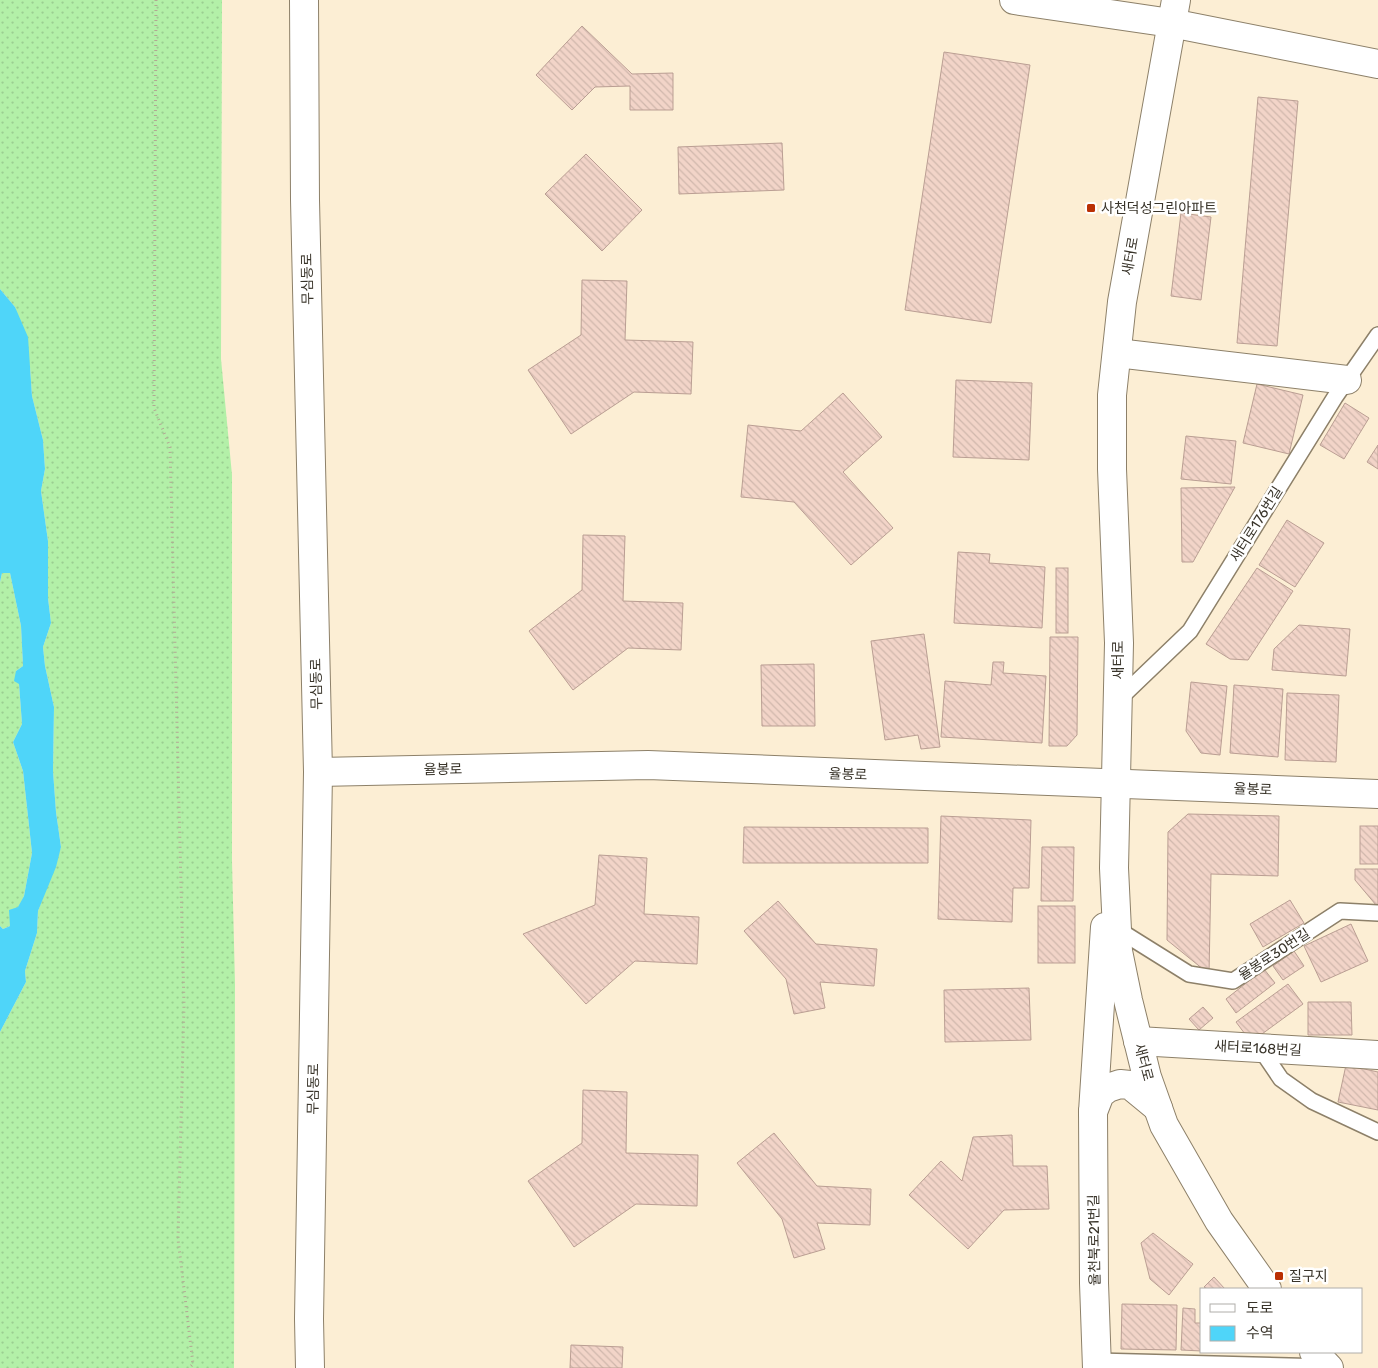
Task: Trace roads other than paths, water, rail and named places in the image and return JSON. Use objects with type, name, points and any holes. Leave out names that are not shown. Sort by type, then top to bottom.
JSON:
[{"type":"street","name":"무심동로","points":[[304,0],[305,200],[318,772],[309,1309],[310,1368]]},
{"type":"street","points":[[1014,0],[1174,12],[1378,64]]},
{"type":"street","name":"새터로","points":[[1174,12],[1122,302],[1112,395],[1119,643],[1114,868],[1118,951],[1147,1077],[1164,1125],[1219,1221],[1266,1288]]},
{"type":"street","points":[[1116,353],[1347,380]]},
{"type":"street","name":"율봉로","points":[[318,772],[648,766],[1378,794]]},
{"type":"street","name":"율천북로21번길","points":[[1097,1364],[1092,1112],[1102,954],[1115,831]]},
{"type":"street","name":"새터로168번길","points":[[1138,1042],[1378,1055]]},
{"type":"street","points":[[1092,1112],[1100,1094],[1108,1088],[1120,1084],[1130,1085],[1159,1109]]},
{"type":"lane","name":"새터로176번길","points":[[1118,700],[1190,631],[1347,380],[1378,335]]},
{"type":"lane","name":"율봉로30번길","points":[[1117,929],[1189,974],[1233,980],[1340,911],[1378,913]]},
{"type":"lane","points":[[1260,1048],[1281,1079],[1312,1101],[1378,1132]]},
{"type":"lane","points":[[1097,1364],[1323,1362]]},
{"type":"water","points":[[0,289],[15,307],[28,337],[32,396],[43,440],[45,469],[41,491],[48,541],[48,598],[51,623],[43,647],[54,707],[53,771],[61,847],[56,867],[38,911],[37,933],[25,971],[26,982],[0,1032],[0,926],[3,929],[10,926],[9,910],[18,907],[24,896],[32,853],[23,771],[13,742],[22,724],[19,684],[14,681],[16,671],[23,666],[21,626],[10,573],[2,573],[0,582]]},
{"type":"place","name":"사천덕성그린아파트","points":[[1091,208]]},
{"type":"place","name":"질구지","points":[[1279,1276]]}]
